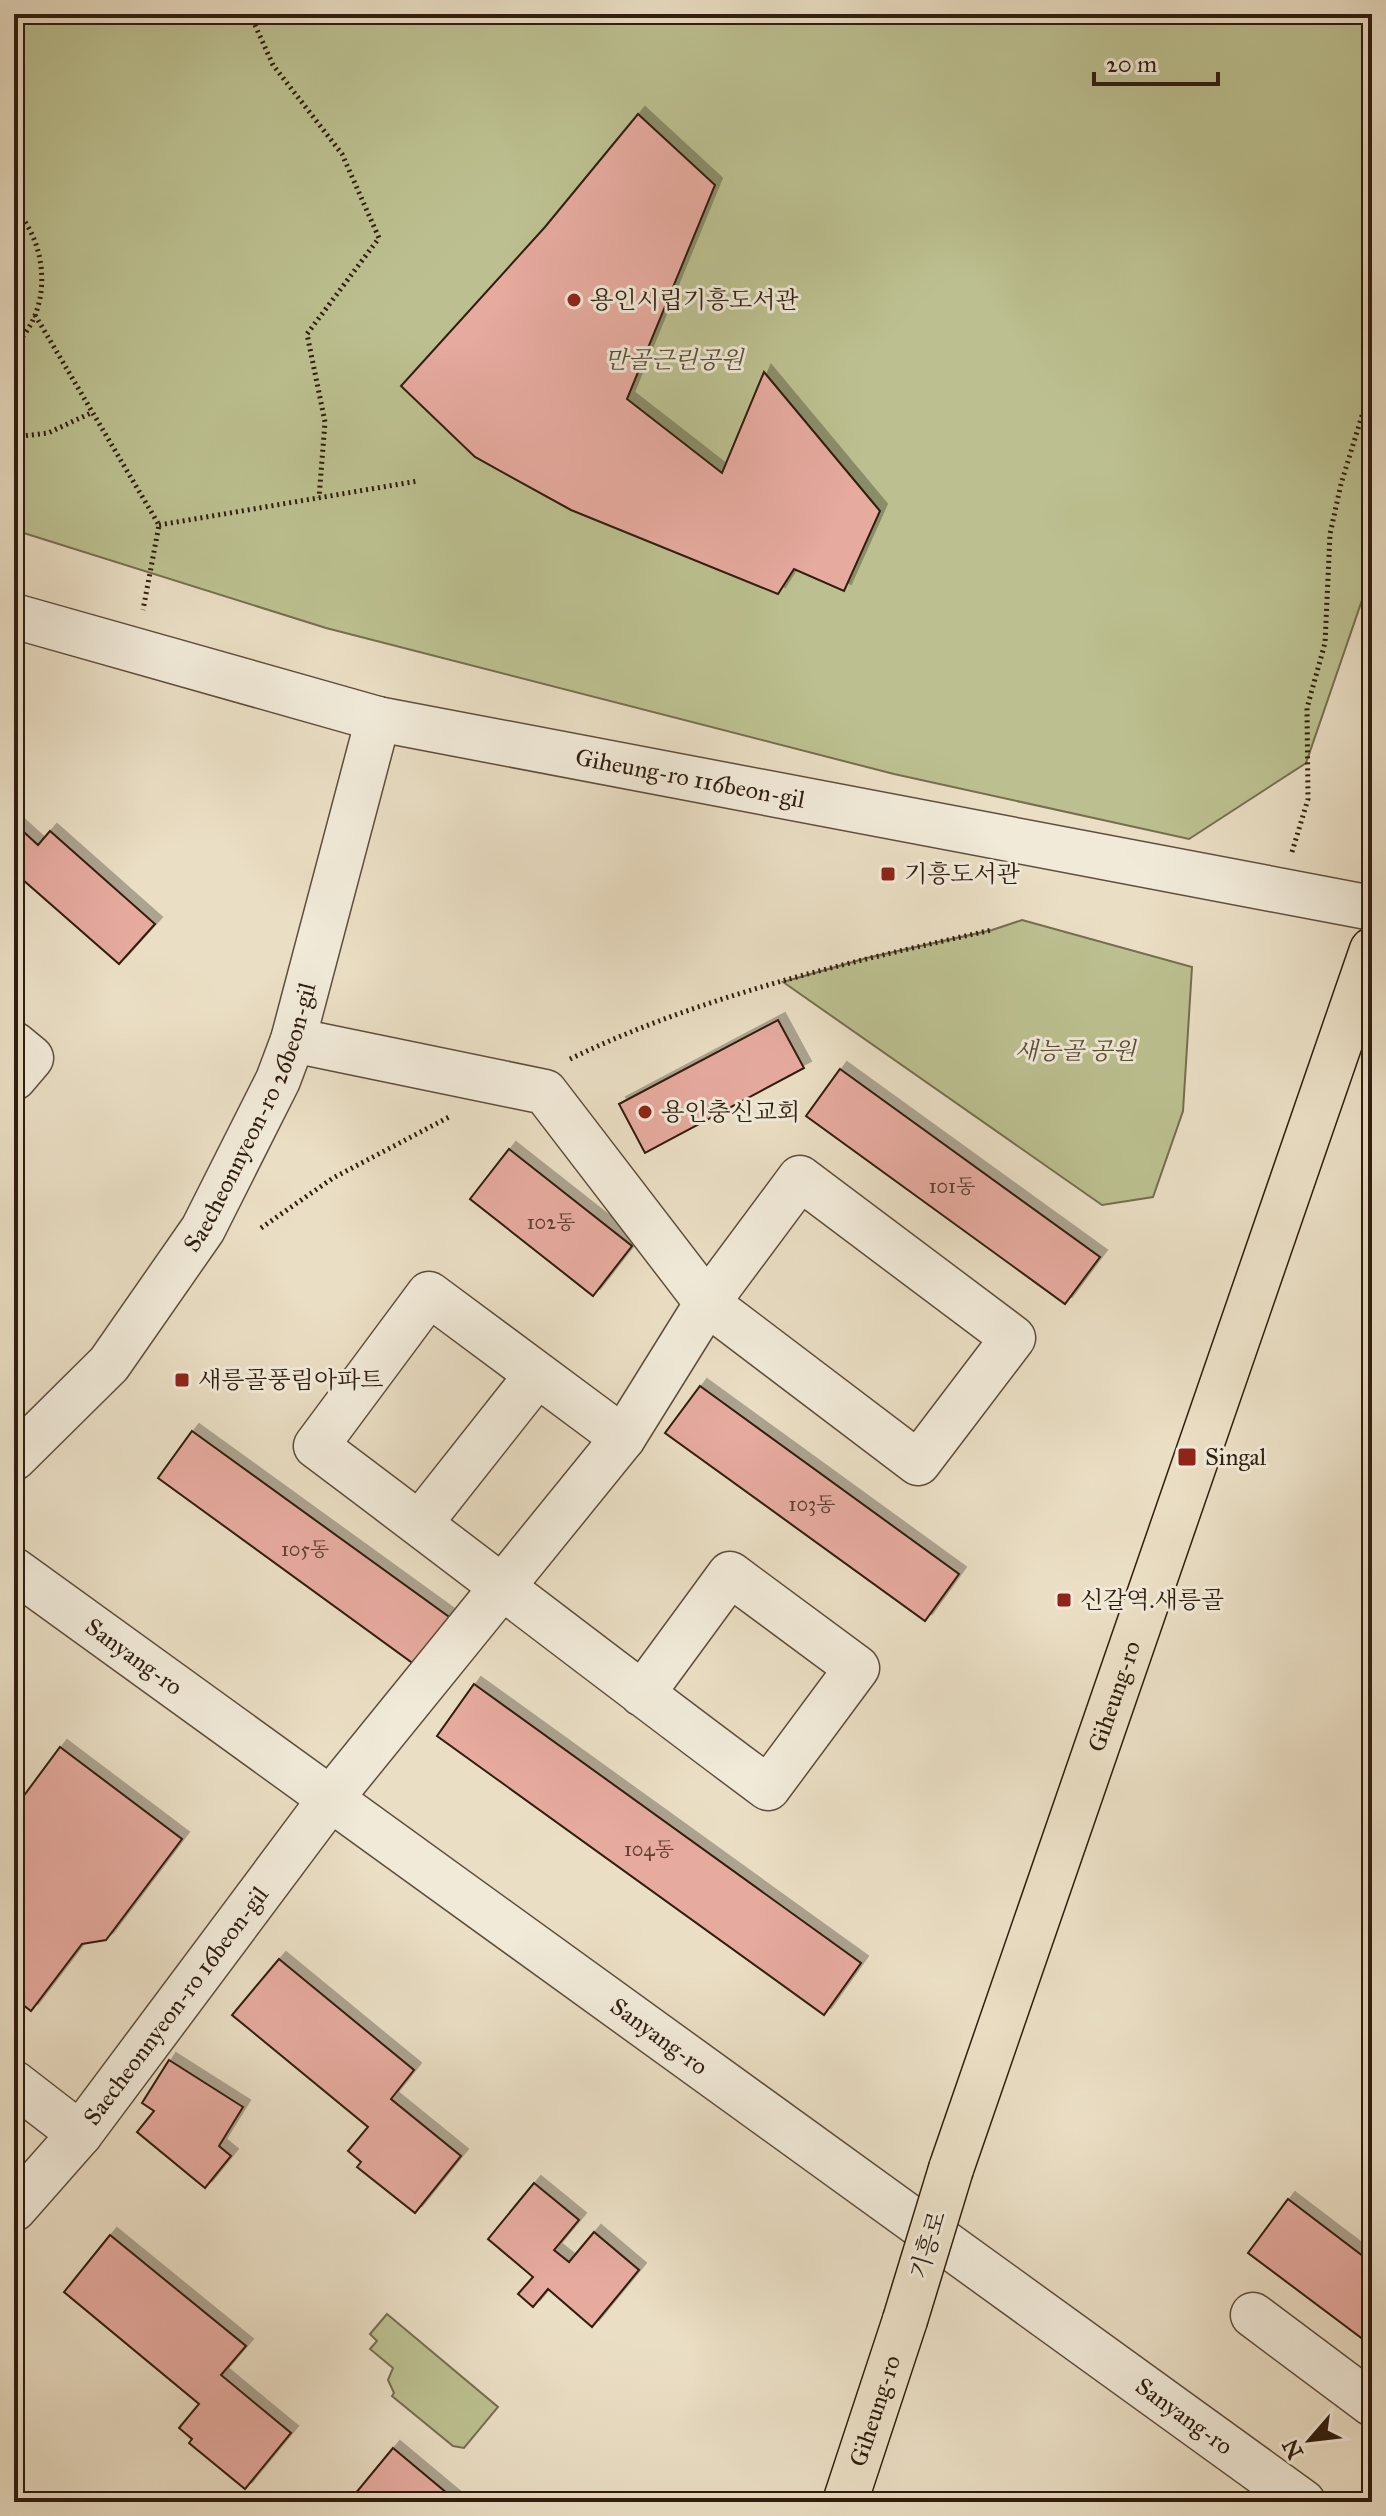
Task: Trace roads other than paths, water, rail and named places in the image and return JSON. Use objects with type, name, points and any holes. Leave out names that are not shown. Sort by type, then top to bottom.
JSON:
[{"type":"main road","name":"Giheung-ro","points":[[951,2169],[1372,950]]},
{"type":"main road","name":"기흥로","points":[[905,2320],[951,2169]]},
{"type":"main road","name":"Giheung-ro","points":[[845,2502],[905,2320]]},
{"type":"street","name":"Giheung-ro 116beon-gil","points":[[14,616],[378,719],[1372,908]]},
{"type":"street","name":"Saecheonnyeon-ro 26beon-gil","points":[[14,1458],[109,1364],[203,1229],[278,1080],[293,1040],[378,719]]},
{"type":"street","points":[[293,1040],[545,1092],[707,1303]]},
{"type":"street","points":[[14,1044],[31,1058],[14,1078]]},
{"type":"street","name":"Saecheonnyeon-ro 16beon-gil","points":[[14,2209],[80,2134],[331,1798],[623,1438],[707,1303],[800,1178],[1013,1338],[918,1463],[707,1303]]},
{"type":"street","points":[[623,1438],[429,1294],[316,1446],[505,1587],[642,1694],[768,1788],[857,1668],[730,1574],[642,1694]]},
{"type":"street","points":[[420,1523],[537,1375]]},
{"type":"street","name":"Sanyang-ro","points":[[14,1570],[1303,2502]]},
{"type":"street","points":[[14,2083],[80,2134]]},
{"type":"street","points":[[1253,2315],[1372,2404]]},
{"type":"place","name":"용인시립기흥도서관","points":[[574,300]]},
{"type":"place","name":"기흥도서관","points":[[888,874]]},
{"type":"place","name":"용인충신교회","points":[[645,1112]]},
{"type":"place","name":"새릉골풍림아파트","points":[[182,1380]]},
{"type":"place","name":"Singal","points":[[1187,1457]]},
{"type":"place","name":"신갈역.새릉골","points":[[1064,1600]]},
{"type":"park label","name":"만골근린공원","points":[[674,360]]},
{"type":"park label","name":"새능골 공원","points":[[1075,1051]]}]
